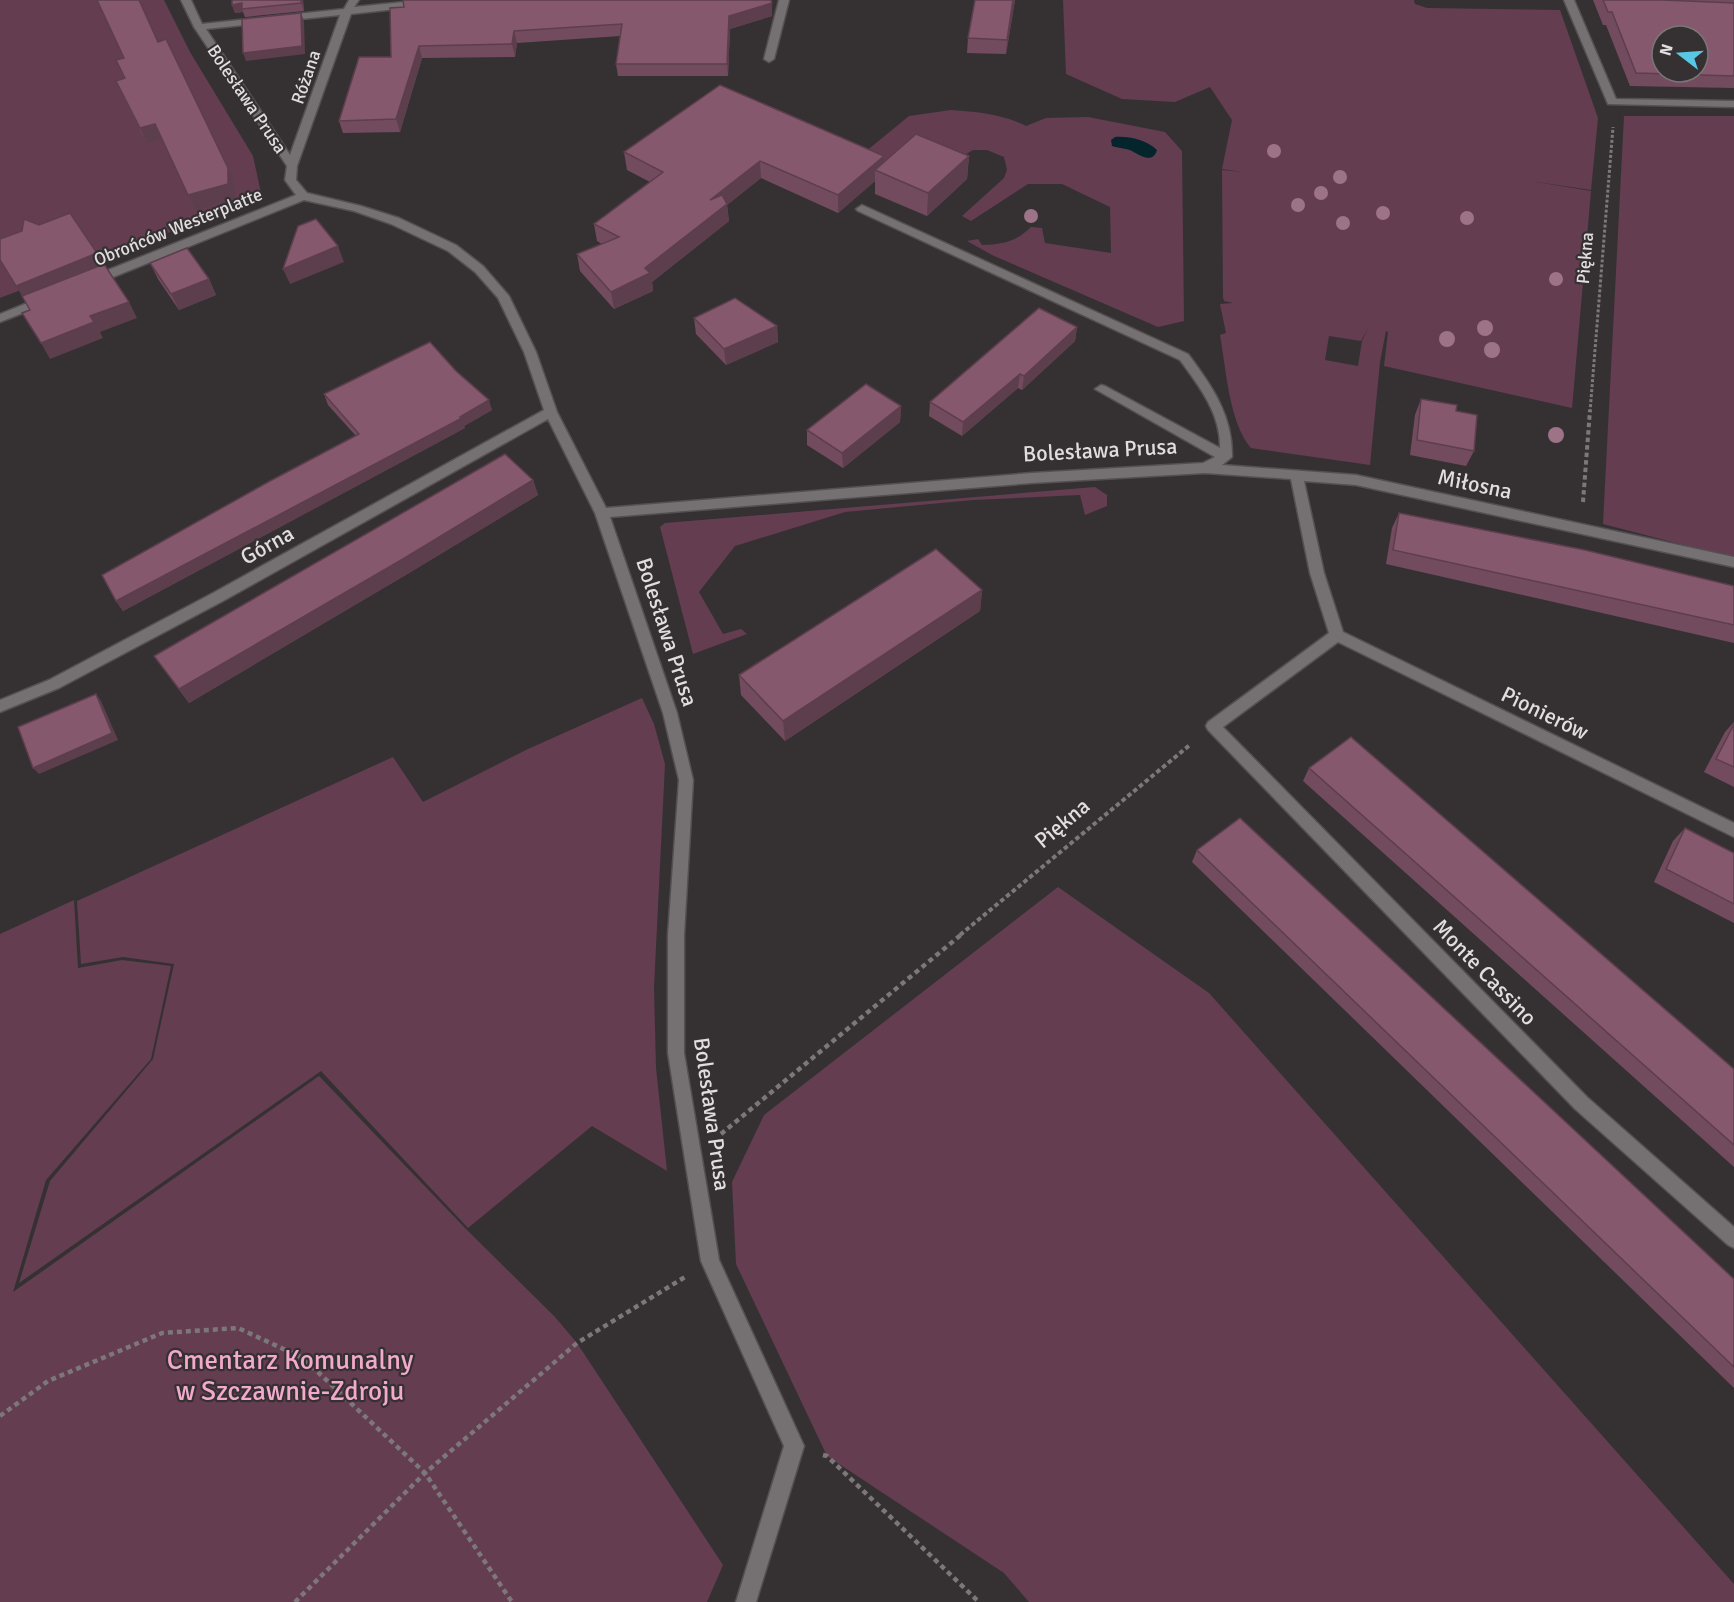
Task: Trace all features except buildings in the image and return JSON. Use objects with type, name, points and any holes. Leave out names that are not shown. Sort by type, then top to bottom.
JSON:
[{"type":"street","name":"Bolesława Prusa","points":[[186,0],[199,27],[292,166],[290,180],[303,196],[357,208],[395,220],[452,248],[479,269],[503,296],[530,352],[550,412],[602,513],[670,713],[686,780],[676,935],[676,1053],[710,1261],[794,1446]]},
{"type":"street","name":"Różana","points":[[292,166],[346,13],[354,0]]},
{"type":"street","points":[[199,27],[451,0]]},
{"type":"street","points":[[769,59],[784,0]]},
{"type":"street","points":[[1569,0],[1612,102],[1734,104]]},
{"type":"street","name":"Obrońców Westerplatte","points":[[76,288],[303,196]]},
{"type":"street","points":[[862,209],[1184,357],[1220,409],[1228,441],[1226,457]]},
{"type":"street","points":[[0,318],[54,296]]},
{"type":"street","points":[[1101,389],[1226,457]]},
{"type":"street","name":"Górna","points":[[0,706],[54,684],[218,597],[550,412]]},
{"type":"street","points":[[1205,468],[1226,457]]},
{"type":"street","name":"Bolesława Prusa","points":[[602,513],[1032,478],[1205,468]]},
{"type":"street","name":"Miłosna","points":[[1205,468],[1356,480],[1734,562]]},
{"type":"street","points":[[1213,726],[1337,635],[1317,573],[1296,474]]},
{"type":"street","name":"Pionierów","points":[[1337,635],[1734,830]]},
{"type":"street","name":"Monte Cassino","points":[[1213,726],[1581,1103],[1734,1239]]},
{"type":"street","points":[[746,1602],[794,1446]]},
{"type":"path","name":"Piękna","points":[[1581,527],[1614,118],[1612,102]]},
{"type":"path","name":"Piękna","points":[[693,1158],[1213,726]]},
{"type":"path","points":[[295,1602],[425,1473],[577,1342],[710,1261]]},
{"type":"path","points":[[0,1416],[48,1381],[162,1333],[238,1328],[303,1358],[425,1473],[512,1602]]},
{"type":"path","points":[[794,1446],[827,1456],[979,1602]]},
{"type":"green space","points":[[0,0],[164,0],[190,52],[253,156],[261,193],[255,199],[0,298]]},
{"type":"green space","points":[[1063,0],[1414,0],[1415,4],[1427,8],[1560,10],[1598,118],[1591,190],[1530,181],[1591,191],[1572,408],[1384,366],[1388,332],[1386,331],[1380,362],[1370,465],[1251,448],[1233,410],[1220,335],[1226,333],[1220,304],[1233,303],[1224,301],[1223,297],[1222,170],[1242,172],[1222,169],[1232,120],[1210,87],[1175,102],[1122,99],[1066,74]],"holes":[[[1368,328],[1362,341],[1358,366],[1325,360],[1329,336],[1361,341]]]},
{"type":"green space","points":[[951,110],[999,116],[1026,126],[1046,118],[1088,117],[1165,132],[1182,151],[1184,321],[1158,327],[992,255],[967,241],[978,239],[982,245],[1003,243],[1020,236],[1031,227],[1042,228],[1045,243],[1111,253],[1110,207],[1062,184],[1028,184],[971,221],[962,216],[1004,178],[1007,170],[1004,157],[987,150],[973,150],[958,159],[894,172],[859,157],[909,116]]},
{"type":"green space","points":[[1624,116],[1734,116],[1734,558],[1603,524]]},
{"type":"green space","points":[[1095,487],[1107,495],[1107,506],[1085,515],[1080,495],[973,500],[845,512],[735,546],[699,592],[723,634],[741,629],[747,634],[693,654],[660,527],[665,523]]},
{"type":"green space","points":[[642,698],[654,724],[665,764],[654,987],[656,1068],[667,1171],[592,1126],[468,1228],[321,1071],[19,1283],[50,1181],[153,1059],[174,964],[123,957],[81,964],[77,901],[393,757],[423,802],[528,749]]},
{"type":"green space","points":[[1058,887],[1209,993],[1734,1584],[1734,1602],[1029,1602],[1004,1573],[827,1456],[736,1264],[732,1182],[764,1115]]},
{"type":"green space","name":"Cmentarz Komunalny w Szczawnie-Zdroju","points":[[74,900],[78,968],[122,960],[171,966],[151,1059],[46,1180],[13,1292],[319,1076],[467,1230],[555,1317],[577,1343],[723,1565],[707,1602],[0,1602],[0,934]]},
{"type":"water","points":[[1115,137],[1138,139],[1157,150],[1153,157],[1143,157],[1130,150],[1112,146],[1111,140]]}]
